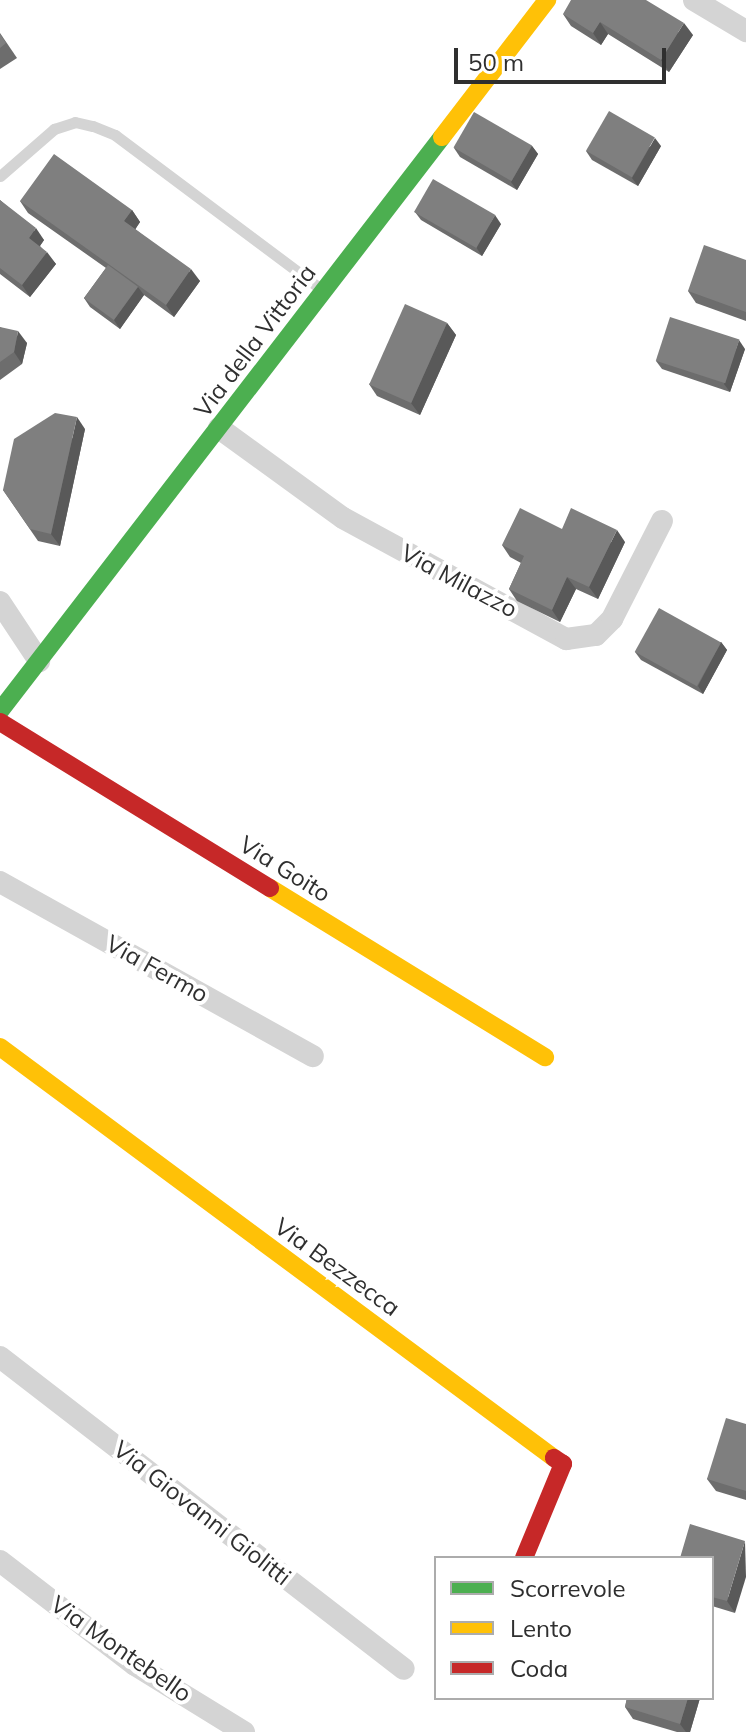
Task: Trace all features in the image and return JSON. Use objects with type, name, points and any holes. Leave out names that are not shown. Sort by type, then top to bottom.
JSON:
[{"type":"street","name":"Via della Vittoria","points":[[0,711],[547,0]]},
{"type":"street","points":[[694,0],[746,31]]},
{"type":"street","name":"Via Milazzo","points":[[219,428],[343,518],[566,639],[596,635],[612,619],[662,521]]},
{"type":"street","points":[[0,602],[39,661]]},
{"type":"street","name":"Via Goito","points":[[0,722],[545,1057]]},
{"type":"street","name":"Via Fermo","points":[[0,882],[313,1056]]},
{"type":"street","name":"Via Bezzecca","points":[[0,1047],[563,1464],[525,1556]]},
{"type":"street","name":"Via Giovanni Giolitti","points":[[0,1357],[404,1669]]},
{"type":"street","name":"Via Montebello","points":[[0,1561],[135,1665],[244,1732]]},
{"type":"lane","points":[[0,176],[54,129],[75,122],[93,126],[115,135],[323,290]]},
{"type":"building","points":[[571,0],[646,0],[684,23],[661,60],[600,22],[593,33],[563,14]]},
{"type":"building","points":[[0,34],[6,43],[0,48]]},
{"type":"building","points":[[609,111],[655,138],[632,177],[586,151]]},
{"type":"building","points":[[474,112],[532,145],[512,181],[454,148]]},
{"type":"building","points":[[54,154],[132,210],[124,221],[191,269],[166,305],[20,201]]},
{"type":"building","points":[[433,179],[495,215],[476,248],[414,212]]},
{"type":"building","points":[[0,200],[36,228],[29,238],[47,252],[22,285],[0,268]]},
{"type":"building","points":[[704,245],[746,260],[746,312],[688,291]]},
{"type":"building","points":[[108,265],[138,287],[114,320],[84,298]]},
{"type":"building","points":[[405,304],[447,323],[411,403],[369,384]]},
{"type":"building","points":[[670,317],[739,340],[725,383],[656,361]]},
{"type":"building","points":[[0,327],[18,331],[14,352],[0,362]]},
{"type":"building","points":[[55,413],[77,417],[51,534],[30,529],[3,490],[14,439]]},
{"type":"building","points":[[520,508],[562,529],[571,508],[617,530],[589,587],[567,577],[552,610],[509,589],[524,556],[502,545]]},
{"type":"building","points":[[659,608],[721,642],[697,686],[635,652]]},
{"type":"building","points":[[726,1418],[746,1424],[746,1491],[707,1479]]},
{"type":"building","points":[[690,1524],[745,1541],[727,1601],[714,1598],[714,1556],[681,1556]]},
{"type":"building","points":[[627,1700],[687,1700],[680,1724],[625,1707]]},
{"type":"traffic: fast","points":[[0,711],[442,137]]},
{"type":"traffic: slow","points":[[442,137],[547,0]]},
{"type":"traffic: slow","points":[[270,888],[545,1057]]},
{"type":"traffic: slow","points":[[0,1047],[554,1458]]},
{"type":"traffic: jam","points":[[0,722],[270,888]]},
{"type":"traffic: jam","points":[[525,1556],[563,1464],[554,1458]]}]
